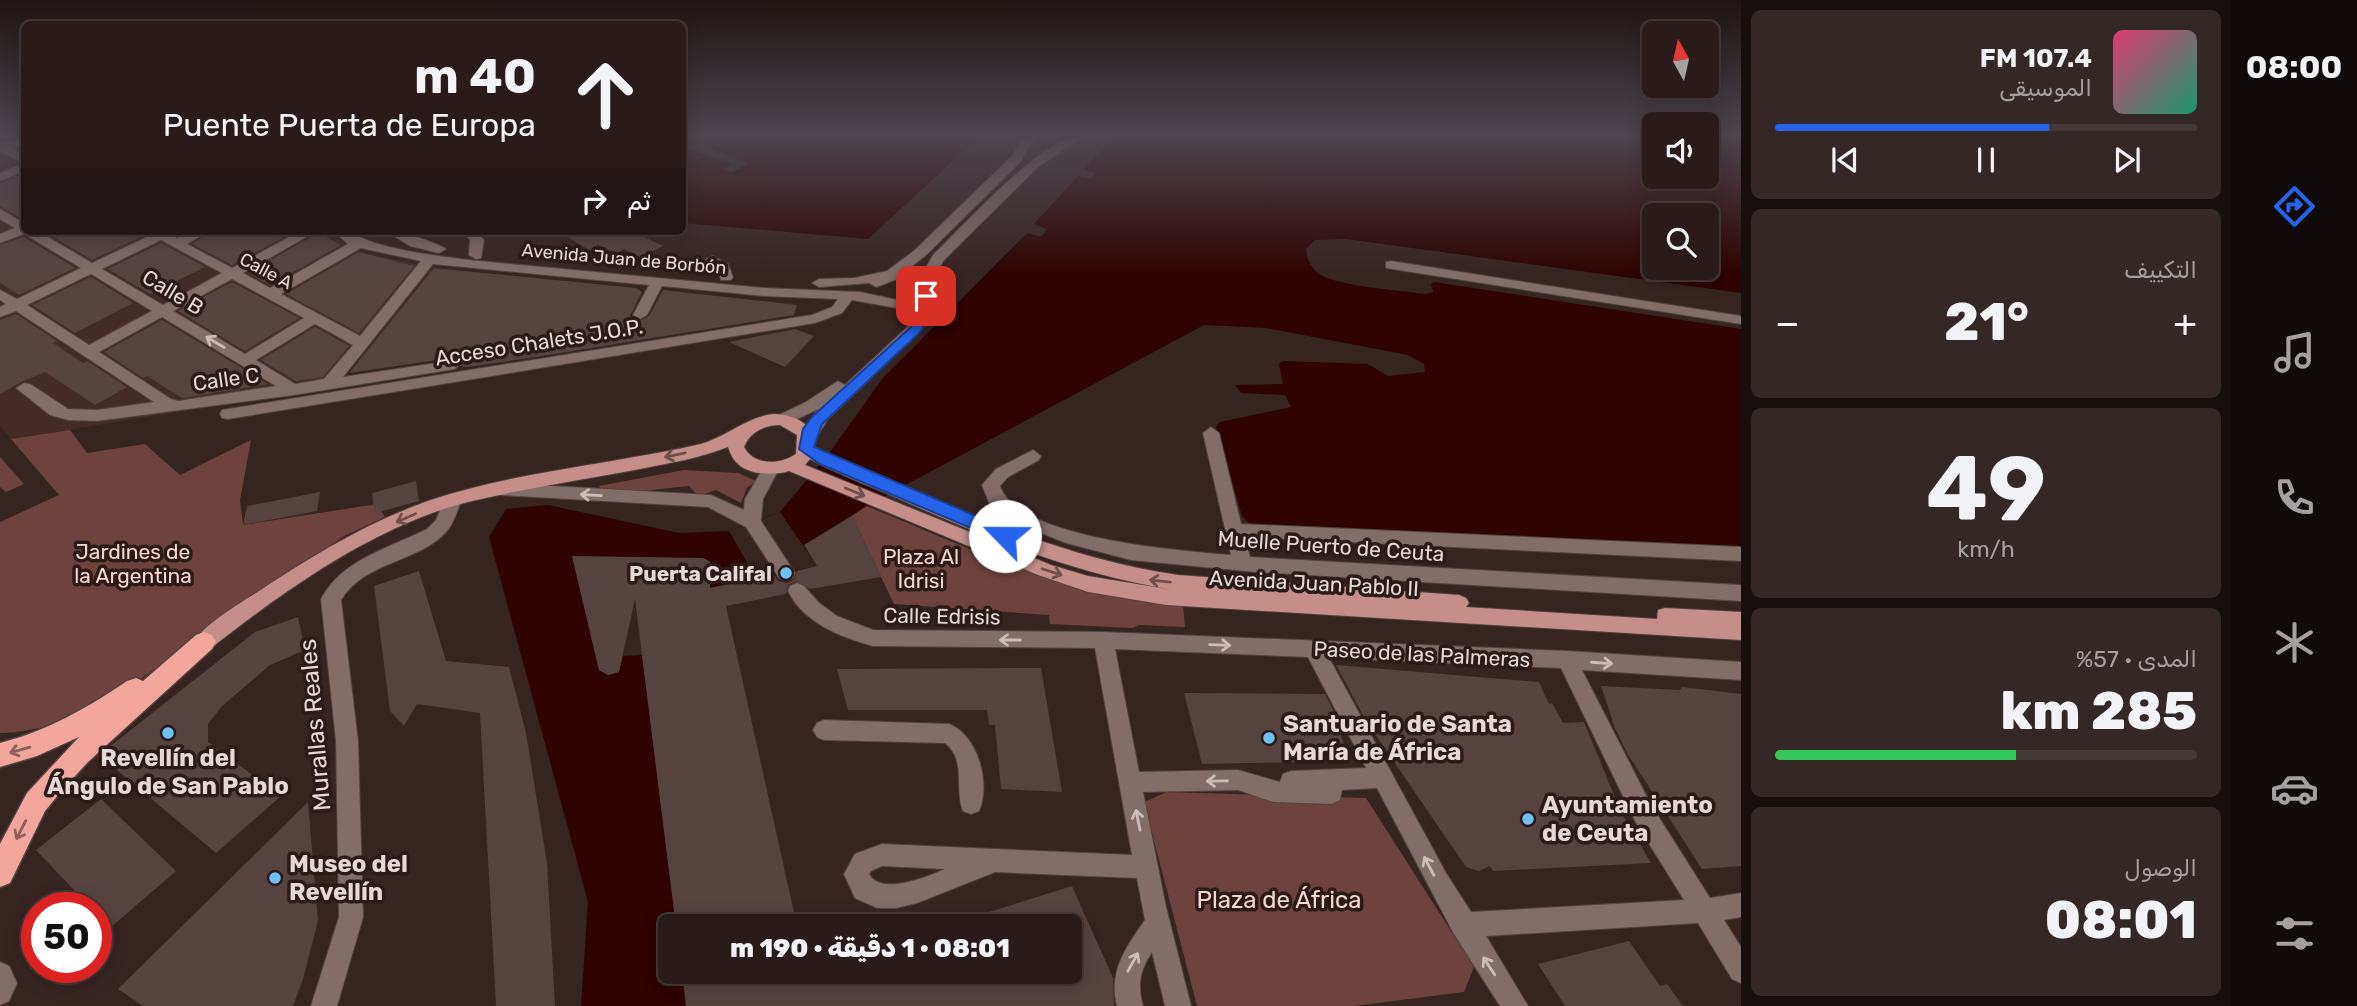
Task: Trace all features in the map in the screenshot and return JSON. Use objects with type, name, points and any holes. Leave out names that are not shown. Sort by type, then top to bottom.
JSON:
[{"type":"highway","points":[[0,755],[36,745],[80,725],[205,642]]},
{"type":"highway","points":[[0,873],[36,802],[54,780],[79,754],[205,642]]},
{"type":"main road","points":[[205,642],[250,605],[338,549],[429,508],[500,489],[698,450],[740,436],[758,422],[783,421],[798,426],[807,444],[826,460],[903,502]]},
{"type":"main road","points":[[740,436],[737,447],[742,459],[754,467],[771,470],[798,461],[807,444]]},
{"type":"main road","points":[[790,465],[903,502]]},
{"type":"main road","name":"Avenida Juan Pablo II","points":[[903,502],[1054,556],[1140,579],[1226,587],[1741,620]]},
{"type":"main road","name":"Avenida Juan Pablo II","points":[[903,502],[1045,570],[1088,584],[1128,592],[1166,597],[1741,632]]},
{"type":"street","points":[[783,421],[823,398],[900,332],[902,317],[874,288],[888,275],[912,260],[993,181]]},
{"type":"street","points":[[807,444],[822,415],[916,330],[926,313],[926,289],[932,265],[1017,181]]},
{"type":"street","points":[[0,214],[21,226]]},
{"type":"street","points":[[0,239],[21,229]]},
{"type":"street","name":"Calle B","points":[[36,235],[294,390]]},
{"type":"street","points":[[0,313],[153,235]]},
{"type":"street","name":"Calle A","points":[[160,235],[361,343]]},
{"type":"street","points":[[176,244],[194,235]]},
{"type":"street","points":[[88,352],[303,235]]},
{"type":"street","points":[[270,294],[352,237],[387,241],[396,235]]},
{"type":"street","name":"Avenida Juan de Borbón","points":[[405,235],[424,246],[476,255],[726,277],[809,283],[854,282],[888,275]]},
{"type":"street","points":[[473,235],[477,240],[476,255]]},
{"type":"street","name":"Avenida Juan de Borbón","points":[[352,237],[430,259],[765,292],[848,295],[889,303]]},
{"type":"street","points":[[328,385],[430,259]]},
{"type":"street","points":[[712,260],[723,267],[726,277]]},
{"type":"street","points":[[1391,265],[1741,320]]},
{"type":"street","points":[[888,275],[911,274],[926,289]]},
{"type":"street","points":[[640,315],[658,281]]},
{"type":"street","points":[[889,303],[910,305],[926,289]]},
{"type":"street","name":"Calle C","points":[[0,294],[171,405],[194,406],[450,366]]},
{"type":"street","name":"Acceso Chalets J.O.P.","points":[[228,414],[815,319],[837,310],[848,295]]},
{"type":"street","points":[[245,360],[314,318]]},
{"type":"street","points":[[24,388],[57,411],[74,414],[98,415],[171,405]]},
{"type":"street","points":[[1211,433],[1242,564]]},
{"type":"street","name":"Muelle Puerto de Ceuta","points":[[1033,456],[1002,473],[992,485],[996,500],[1022,518],[1072,538],[1131,553],[1242,564],[1741,593]]},
{"type":"street","points":[[752,522],[754,499],[771,470]]},
{"type":"street","points":[[500,489],[695,499],[723,506],[752,522],[786,573]]},
{"type":"street","name":"Murallas Reales","points":[[324,1006],[351,917],[346,741],[331,599],[339,585],[354,573],[433,534],[443,524],[452,501]]},
{"type":"street","points":[[1234,530],[1741,554]]},
{"type":"street","name":"Calle Edrisis","points":[[797,592],[809,608],[827,622],[848,632],[873,638],[1103,640]]},
{"type":"street","points":[[1103,640],[1146,867],[1178,1006]]},
{"type":"street","name":"Paseo de las Palmeras","points":[[1103,640],[1567,660],[1741,671]]},
{"type":"street","points":[[1314,649],[1463,925],[1514,1006]]},
{"type":"street","points":[[1567,660],[1643,813],[1727,910],[1741,970]]},
{"type":"street","points":[[824,730],[949,734],[960,740],[966,749],[971,803]]},
{"type":"street","points":[[1130,782],[1382,778]]},
{"type":"street","points":[[1249,782],[1273,792],[1332,793]]},
{"type":"street","points":[[992,861],[886,899],[869,893],[858,881],[856,874],[863,862],[882,855],[1146,867]]},
{"type":"street","points":[[1463,925],[1727,910]]},
{"type":"street","points":[[1130,1006],[1125,979],[1129,964],[1158,923]]},
{"type":"street","points":[[0,975],[4,983],[0,992]]},
{"type":"shaded area","points":[[0,181],[21,181],[21,235],[333,235],[356,251],[434,268],[337,386],[11,439],[0,426]]},
{"type":"shaded area","points":[[686,181],[931,181],[868,239],[686,223]]},
{"type":"shaded area","points":[[1073,181],[1642,181],[1642,189],[1719,189],[1719,181],[1741,181],[1741,293],[1646,280],[1719,280],[1719,203],[1642,203],[1642,280],[1345,239],[1315,240],[1306,249],[1311,265],[1319,274],[1358,285],[1425,294],[1433,292],[1431,284],[1434,282],[1741,329],[1741,547],[1251,525],[1242,516],[1216,427],[1220,422],[1291,407],[1285,395],[1241,393],[1235,385],[1283,384],[1279,364],[1283,361],[1368,364],[1388,376],[1425,372],[1424,364],[1408,355],[1266,328],[1204,325],[870,504],[804,545],[817,566],[709,588],[572,556],[599,670],[608,675],[619,672],[623,656],[642,655],[674,914],[658,914],[658,984],[683,984],[686,1006],[581,1006],[588,902],[489,537],[506,509],[548,505],[679,533],[729,531],[780,512],[833,448],[882,379],[1027,233],[1041,237],[1047,229],[1034,224]]},
{"type":"green space","name":"Jardines de la Argentina","points":[[70,430],[87,453],[145,444],[180,475],[251,440],[240,500],[243,525],[377,504],[385,517],[344,536],[110,698],[57,723],[0,733],[0,522],[59,495],[11,439]]},
{"type":"green space","points":[[0,457],[24,484],[6,492],[0,487]]},
{"type":"green space","points":[[684,470],[738,473],[756,481],[747,488],[741,503],[716,490],[698,496],[689,486],[623,493],[602,491],[599,486]]},
{"type":"green space","name":"Plaza Al Idrisi","points":[[866,506],[982,554],[1061,582],[1141,601],[1183,605],[1185,627],[1139,625],[1133,628],[1050,624],[1049,615],[894,604],[852,516]]},
{"type":"green space","name":"Plaza de África","points":[[1167,792],[1366,798],[1474,967],[1464,992],[1354,1006],[1197,1006],[1144,802]]},
{"type":"pier","points":[[1345,239],[1741,293],[1741,297],[1345,242],[1316,245],[1314,242]]},
{"type":"pier","points":[[780,512],[817,566],[756,578],[729,531]]},
{"type":"building","points":[[21,181],[21,218],[0,206],[0,183]]},
{"type":"building","points":[[50,235],[145,235],[92,260]]},
{"type":"building","points":[[205,235],[288,235],[232,265],[192,244]]},
{"type":"building","points":[[314,235],[322,235],[341,245],[270,285],[248,273]]},
{"type":"building","points":[[565,235],[640,235],[663,246],[640,257],[624,249],[617,254],[598,245],[589,250]]},
{"type":"building","points":[[24,237],[75,268],[19,295],[0,283],[0,245]]},
{"type":"building","points":[[161,243],[205,267],[150,294],[108,269]]},
{"type":"building","points":[[359,252],[414,266],[359,333],[286,294]]},
{"type":"building","points":[[434,268],[636,288],[642,292],[630,316],[639,321],[649,316],[663,290],[797,305],[794,315],[548,355],[468,367],[460,366],[450,358],[349,373]]},
{"type":"building","points":[[91,277],[133,303],[75,333],[32,305]]},
{"type":"building","points":[[232,282],[299,318],[245,351],[178,311]]},
{"type":"building","points":[[16,314],[57,341],[53,343],[83,363],[87,361],[127,387],[95,405],[45,372],[0,394],[0,320]]},
{"type":"building","points":[[162,320],[268,384],[182,398],[147,376],[143,378],[104,352]]},
{"type":"building","points":[[315,327],[349,346],[323,377],[296,381],[261,360]]},
{"type":"building","points":[[795,329],[814,336],[785,367],[729,342]]},
{"type":"building","points":[[416,481],[419,501],[375,513],[372,493]]},
{"type":"building","points":[[320,492],[317,511],[243,525],[247,506]]},
{"type":"building","points":[[852,516],[881,577],[810,589],[796,581],[788,585],[786,594],[726,606],[794,914],[674,914],[635,599],[619,672],[608,675],[599,670],[572,556],[703,558],[711,562],[710,588],[774,575],[778,581],[787,583],[795,579],[797,571],[817,566],[804,545]]},
{"type":"building","points":[[419,571],[446,661],[509,667],[526,733],[547,863],[555,1006],[496,1006],[480,713],[417,704],[404,726],[390,711],[374,586]]},
{"type":"building","name":"Revellín del Ángulo de San Pablo","points":[[298,617],[305,650],[270,665],[221,707],[208,724],[208,742],[281,796],[216,853],[99,755],[255,632]]},
{"type":"building","name":"Ayuntamiento de Ceuta","points":[[1336,665],[1539,682],[1549,704],[1552,703],[1563,723],[1584,722],[1621,812],[1651,863],[1493,871],[1490,866],[1479,871],[1466,867],[1366,721]]},
{"type":"building","points":[[1041,668],[1062,792],[1001,789],[995,725],[989,725],[987,710],[848,710],[837,669]]},
{"type":"building","points":[[1601,686],[1680,690],[1682,687],[1741,694],[1741,866],[1702,869],[1627,753],[1615,728]]},
{"type":"building","name":"Santuario de Santa María de África","points":[[1184,693],[1325,694],[1351,761],[1202,764]]},
{"type":"building","points":[[101,799],[176,871],[112,926],[112,892],[76,892],[36,850]]},
{"type":"building","points":[[308,802],[318,921],[293,1006],[143,1006],[118,989]]},
{"type":"building","points":[[1072,886],[1113,978],[1114,1006],[686,1006],[683,984],[1082,984],[1082,914],[983,914]]},
{"type":"building","points":[[1629,941],[1660,986],[1667,984],[1683,1006],[1565,1006],[1538,964]]},
{"type":"place","name":"Puerta Califal","points":[[786,573]]},
{"type":"place","name":"Revellín del Ángulo de San Pablo","points":[[168,733]]},
{"type":"place","name":"Santuario de Santa María de África","points":[[1269,738]]},
{"type":"place","name":"Ayuntamiento de Ceuta","points":[[1528,819]]},
{"type":"place","name":"Museo del Revellín","points":[[275,878]]},
{"type":"route","points":[[926,296],[926,313],[916,330],[817,420],[807,439],[806,449],[1005,536]]}]
